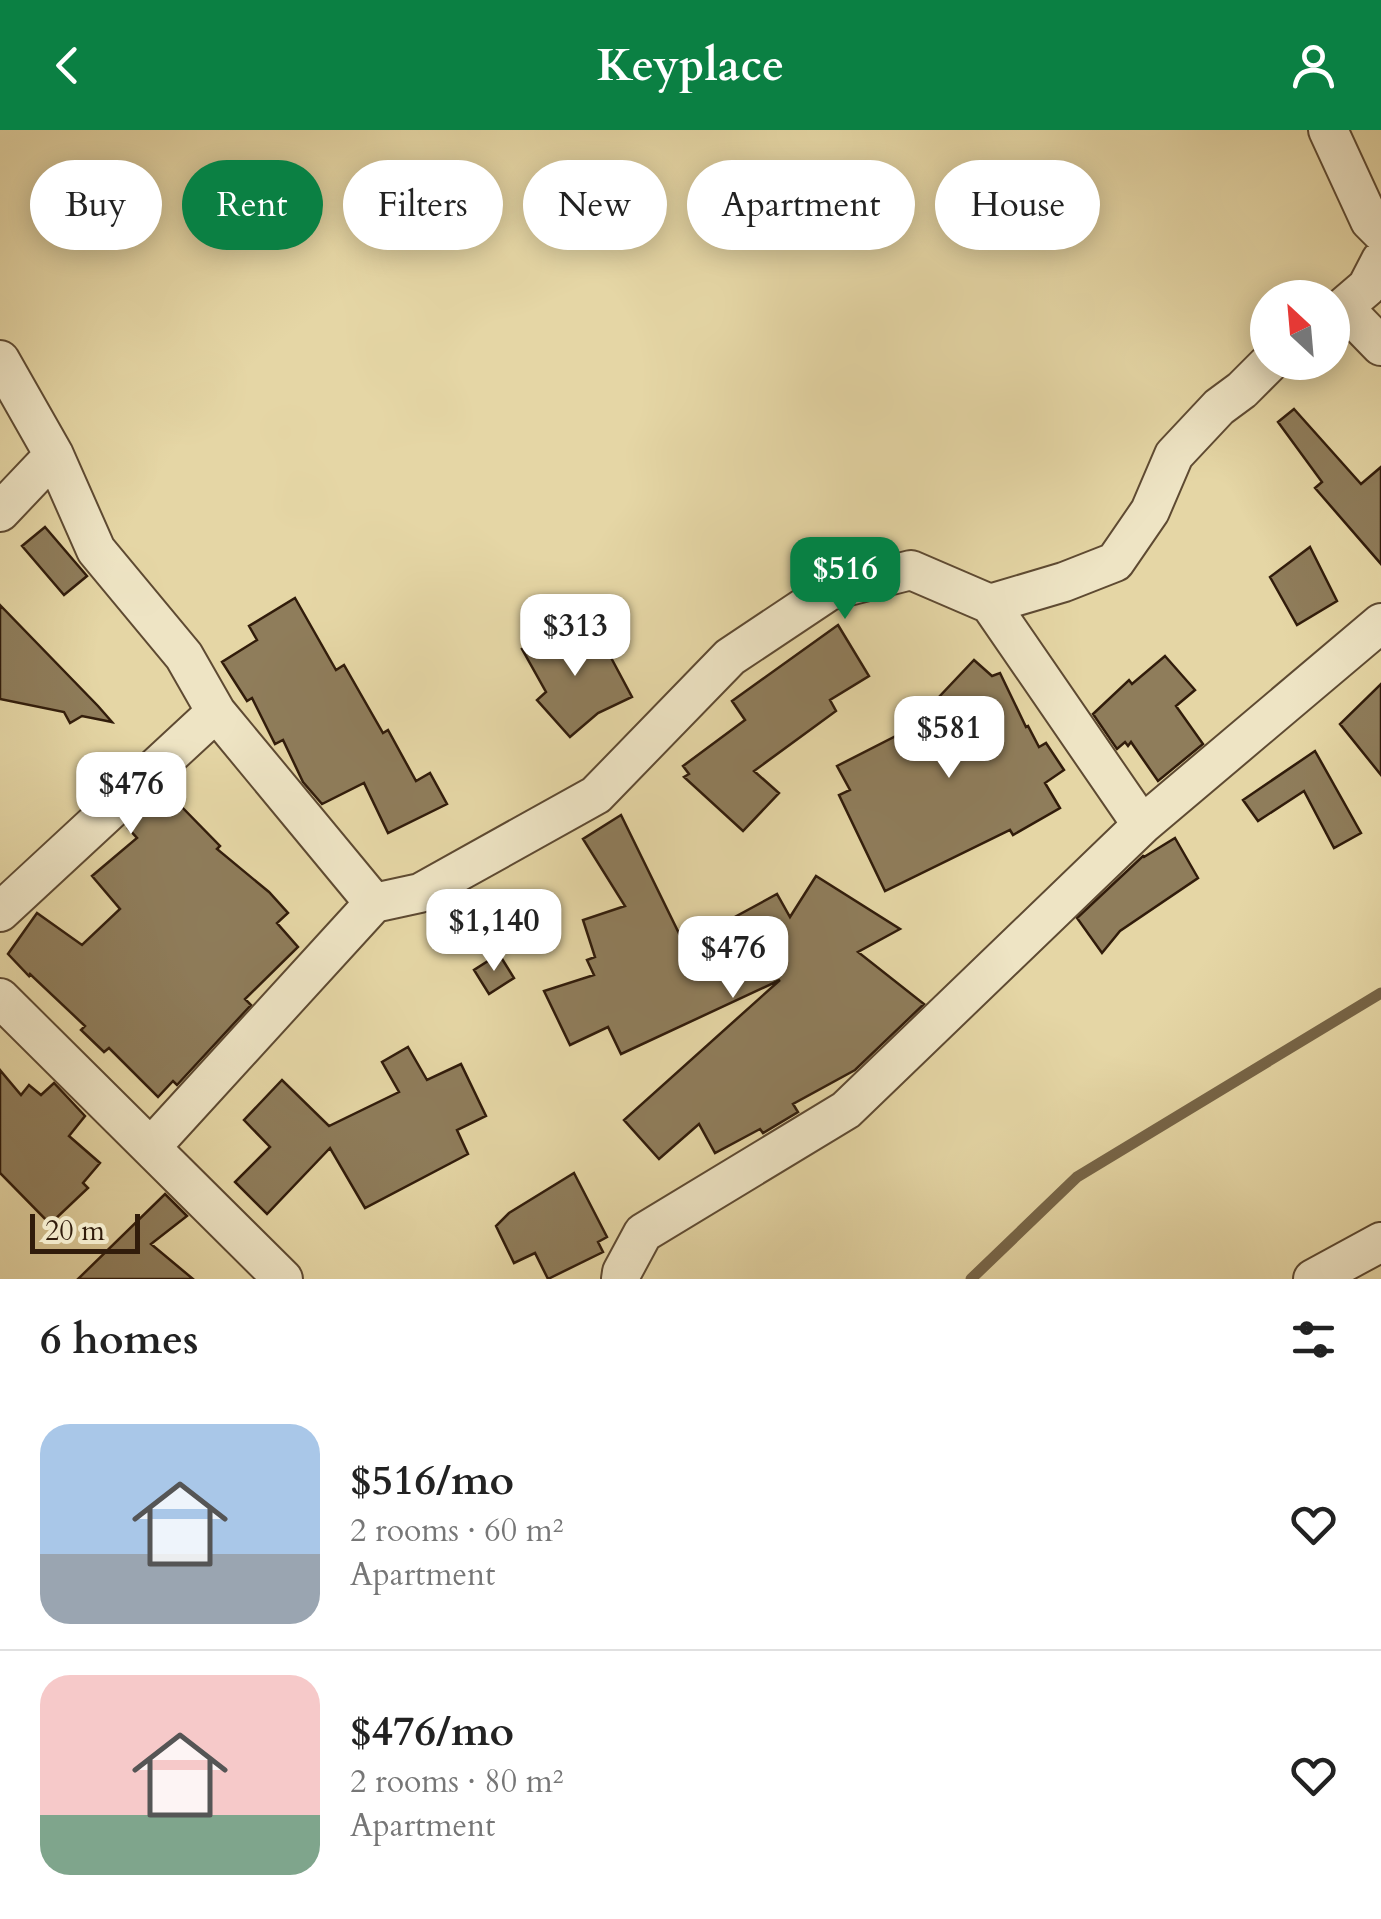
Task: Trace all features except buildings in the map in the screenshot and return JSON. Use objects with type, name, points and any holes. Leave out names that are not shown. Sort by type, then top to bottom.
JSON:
[{"type":"street","points":[[1328,130],[1370,221],[1381,232]]},
{"type":"street","points":[[1350,303],[1368,288],[1381,260]]},
{"type":"street","points":[[1350,322],[1381,346]]},
{"type":"street","points":[[0,360],[54,455],[96,550],[184,656],[216,712],[374,903]]},
{"type":"street","points":[[990,604],[1116,562],[1150,511],[1174,455],[1219,407],[1252,380]]},
{"type":"street","points":[[0,512],[54,455]]},
{"type":"street","points":[[151,1146],[374,903],[420,893],[596,795],[730,657],[829,591],[911,570],[990,604],[1142,824]]},
{"type":"street","points":[[621,1279],[643,1233],[846,1110],[1142,824],[1381,623]]},
{"type":"street","points":[[0,912],[216,712]]},
{"type":"street","points":[[0,998],[283,1279]]},
{"type":"street","points":[[1313,1279],[1381,1242]]},
{"type":"waterway","points":[[971,1279],[1077,1177],[1381,993]]}]
